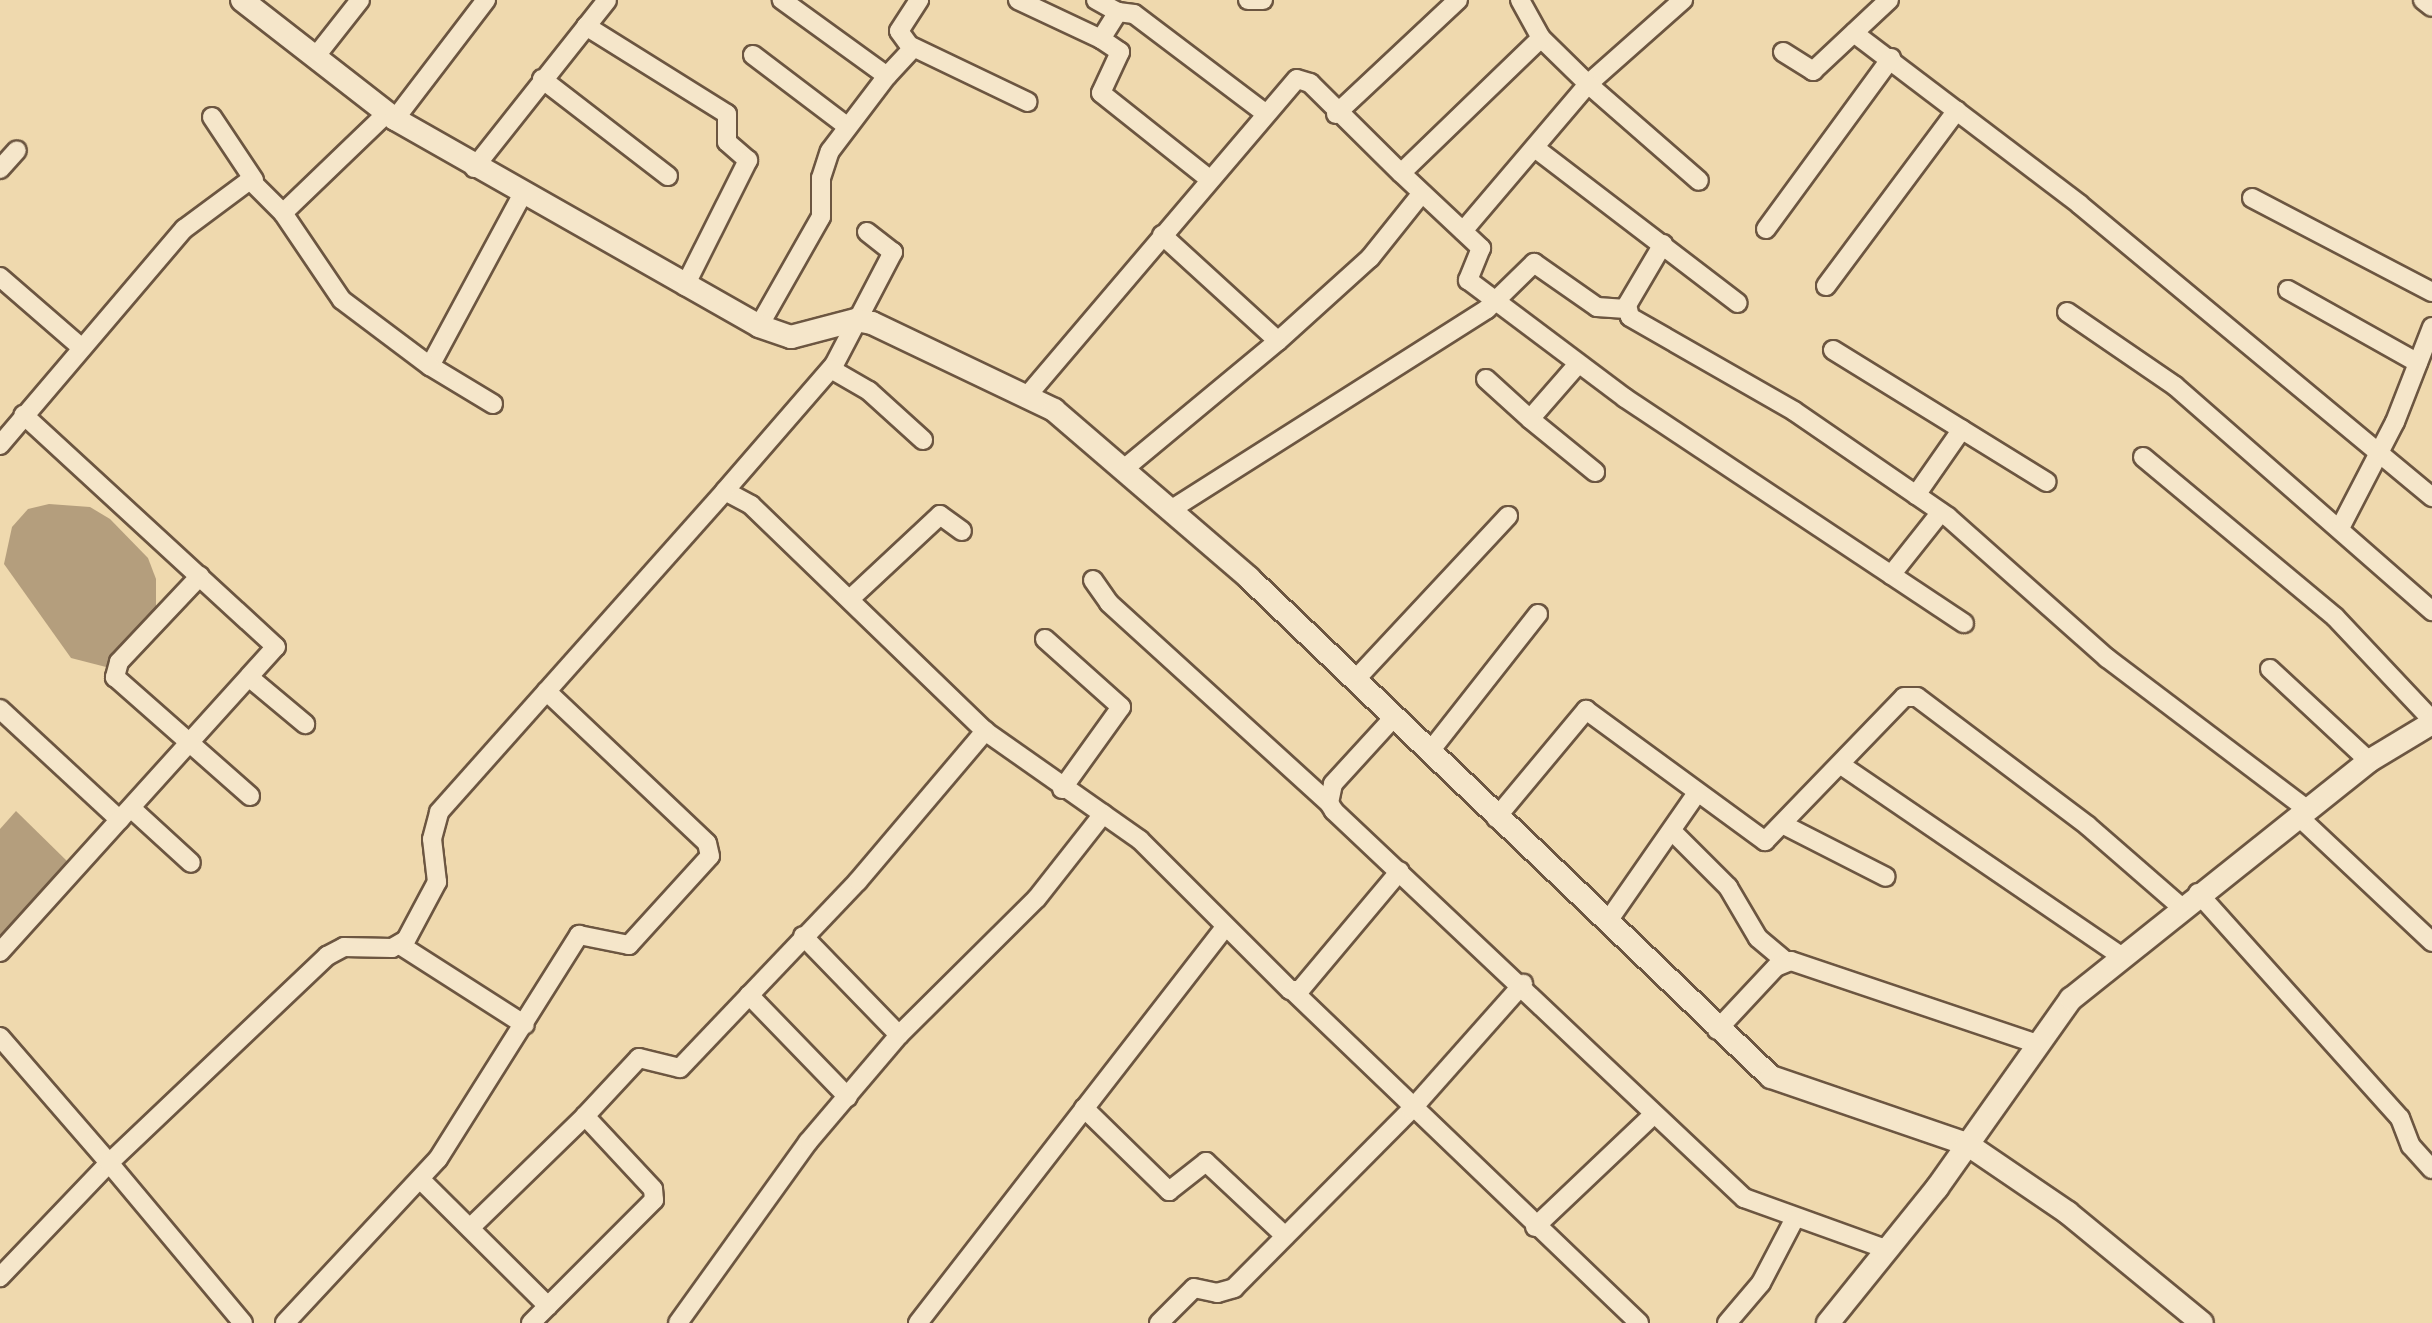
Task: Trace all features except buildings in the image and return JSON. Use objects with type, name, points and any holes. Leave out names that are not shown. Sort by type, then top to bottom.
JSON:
[{"type":"street","points":[[316,56],[360,0]]},
{"type":"street","points":[[283,213],[391,116],[486,0]]},
{"type":"street","points":[[474,168],[607,0]]},
{"type":"street","points":[[782,0],[887,76]]},
{"type":"street","points":[[919,0],[899,31],[913,47],[1028,102]]},
{"type":"street","points":[[1018,0],[1120,52],[1101,93],[1209,179]]},
{"type":"street","points":[[1096,0],[1131,9],[1264,114]]},
{"type":"street","points":[[1248,0],[1263,0]]},
{"type":"street","points":[[1336,114],[1458,0]]},
{"type":"street","points":[[1520,0],[1541,38],[1699,180]]},
{"type":"street","points":[[1463,231],[1588,84],[1683,0]]},
{"type":"street","points":[[1783,52],[1813,71],[1889,0]]},
{"type":"street","points":[[2424,0],[2432,7]]},
{"type":"street","points":[[254,3],[391,116],[474,168],[759,326],[791,337],[854,325],[1054,410],[1172,508],[1356,678],[1496,818],[1771,1077],[1966,1144],[2068,1212],[2187,1318]]},
{"type":"street","points":[[1101,39],[1131,9]]},
{"type":"street","points":[[586,26],[728,114],[727,142],[748,160],[685,286]]},
{"type":"street","points":[[1854,34],[1957,110],[2381,450],[2432,497]]},
{"type":"street","points":[[1401,173],[1541,38]]},
{"type":"street","points":[[759,326],[821,217],[823,165],[887,76],[913,47]]},
{"type":"street","points":[[754,56],[848,128]]},
{"type":"street","points":[[1766,229],[1890,58]]},
{"type":"street","points":[[542,79],[668,176]]},
{"type":"street","points":[[1027,396],[1290,84],[1304,79],[1336,114],[1483,251],[1468,280],[1578,364],[1964,623]]},
{"type":"street","points":[[1826,286],[1957,110]]},
{"type":"street","points":[[212,117],[342,300],[430,366],[493,404]]},
{"type":"street","points":[[1535,148],[1738,303]]},
{"type":"street","points":[[0,169],[18,150]]},
{"type":"street","points":[[0,445],[184,229],[219,198],[254,180]]},
{"type":"street","points":[[1124,468],[1278,341],[1370,258],[1422,192]]},
{"type":"street","points":[[430,366],[522,195]]},
{"type":"street","points":[[2252,198],[2432,292]]},
{"type":"street","points":[[400,945],[437,882],[432,839],[439,812],[832,367],[893,252],[867,232]]},
{"type":"street","points":[[1162,235],[1278,341]]},
{"type":"street","points":[[1626,309],[1663,244]]},
{"type":"street","points":[[1172,508],[1495,302],[1534,262],[1597,308],[1626,309],[1941,512],[2106,658],[2303,813],[2432,942]]},
{"type":"street","points":[[0,277],[82,348]]},
{"type":"street","points":[[2288,290],[2418,362]]},
{"type":"street","points":[[2067,312],[2175,386],[2341,526],[2432,611]]},
{"type":"street","points":[[2341,526],[2381,450],[2432,327]]},
{"type":"street","points":[[1833,350],[2047,482]]},
{"type":"street","points":[[1530,418],[1578,364]]},
{"type":"street","points":[[832,367],[870,391],[924,440]]},
{"type":"street","points":[[1486,379],[1595,472]]},
{"type":"street","points":[[0,952],[274,653],[276,641],[24,416]]},
{"type":"street","points":[[1916,495],[1962,429]]},
{"type":"street","points":[[1828,1323],[2071,999],[2189,900],[2370,761],[2432,721],[2335,617],[2143,457]]},
{"type":"street","points":[[725,491],[751,505],[985,731],[1062,790],[1140,840],[1224,929],[1294,992],[1410,1110],[1639,1323]]},
{"type":"street","points":[[1891,575],[1941,512]]},
{"type":"street","points":[[850,600],[940,515],[962,531]]},
{"type":"street","points":[[1356,678],[1508,516]]},
{"type":"street","points":[[200,576],[114,670],[119,684],[250,796]]},
{"type":"street","points":[[1093,580],[1109,603],[1523,984],[1744,1198],[1794,1220],[1886,1249]]},
{"type":"street","points":[[1431,750],[1538,614]]},
{"type":"street","points":[[1045,639],[1121,707],[1062,790]]},
{"type":"street","points":[[2270,669],[2370,761]]},
{"type":"street","points":[[250,678],[305,724]]},
{"type":"street","points":[[285,1323],[422,1180],[579,935],[629,946],[710,849],[546,690]]},
{"type":"street","points":[[1496,818],[1583,711],[1761,841],[1784,825],[1904,696],[1925,700],[2189,900],[2388,1104],[2432,1169]]},
{"type":"street","points":[[0,709],[191,863]]},
{"type":"street","points":[[1329,803],[1333,784],[1395,716]]},
{"type":"street","points":[[470,1228],[639,1058],[680,1068],[804,936],[985,731]]},
{"type":"street","points":[[1842,765],[2121,956]]},
{"type":"street","points":[[1608,921],[1697,793]]},
{"type":"street","points":[[678,1323],[713,1281],[752,1212],[899,1035],[1037,898],[1104,814]]},
{"type":"street","points":[[1784,825],[1808,840],[1829,842],[1886,877]]},
{"type":"street","points":[[1673,832],[1728,887],[1758,938],[1785,961],[2031,1052]]},
{"type":"street","points":[[1294,992],[1400,871]]},
{"type":"street","points":[[918,1323],[1224,929]]},
{"type":"street","points":[[804,936],[899,1035]]},
{"type":"street","points":[[0,1277],[109,1163],[327,956],[360,944],[400,945],[525,1024]]},
{"type":"street","points":[[1717,1030],[1785,961]]},
{"type":"street","points":[[1159,1323],[1194,1288],[1223,1293],[1234,1288],[1410,1110],[1523,984]]},
{"type":"street","points":[[749,995],[848,1097]]},
{"type":"street","points":[[12,1053],[243,1323]]},
{"type":"street","points":[[1084,1108],[1169,1190],[1206,1162],[1285,1236]]},
{"type":"street","points":[[1536,1227],[1654,1114]]},
{"type":"street","points":[[532,1323],[654,1200],[653,1189],[585,1116]]},
{"type":"street","points":[[422,1180],[548,1306]]},
{"type":"street","points":[[1726,1323],[1760,1283],[1794,1220]]},
{"type":"shaded area","points":[[49,504],[90,507],[110,519],[148,558],[156,579],[156,608],[106,667],[71,658],[4,564],[12,527],[28,509]]},
{"type":"shaded area","points":[[16,811],[69,863],[0,939],[0,829]]}]
